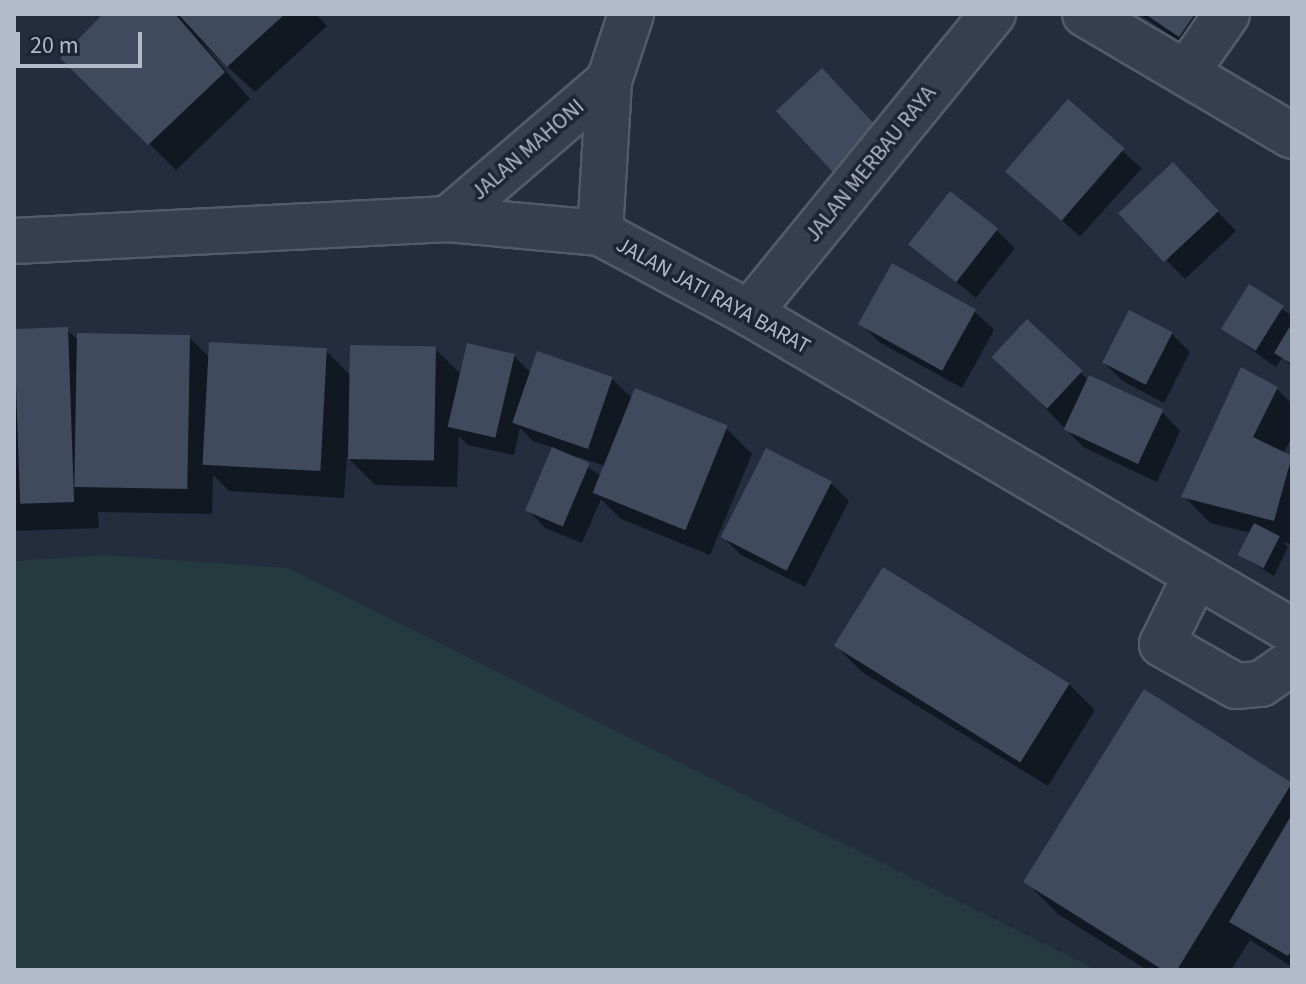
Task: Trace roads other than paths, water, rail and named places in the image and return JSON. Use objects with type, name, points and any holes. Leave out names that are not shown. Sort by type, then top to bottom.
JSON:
[{"type":"street","name":"JALAN MAHONI","points":[[600,233],[609,81],[631,14]]},
{"type":"street","name":"JALAN MERBAU RAYA","points":[[749,313],[993,14]]},
{"type":"street","points":[[1085,14],[1292,136]]},
{"type":"street","points":[[1186,73],[1227,14]]},
{"type":"street","name":"JALAN MAHONI","points":[[448,219],[609,81]]},
{"type":"street","name":"JALAN JATI RAYA BARAT","points":[[14,241],[448,219],[600,233],[749,313],[1292,631]]},
{"type":"street","points":[[1196,575],[1162,644],[1236,686],[1261,684],[1292,662]]}]
